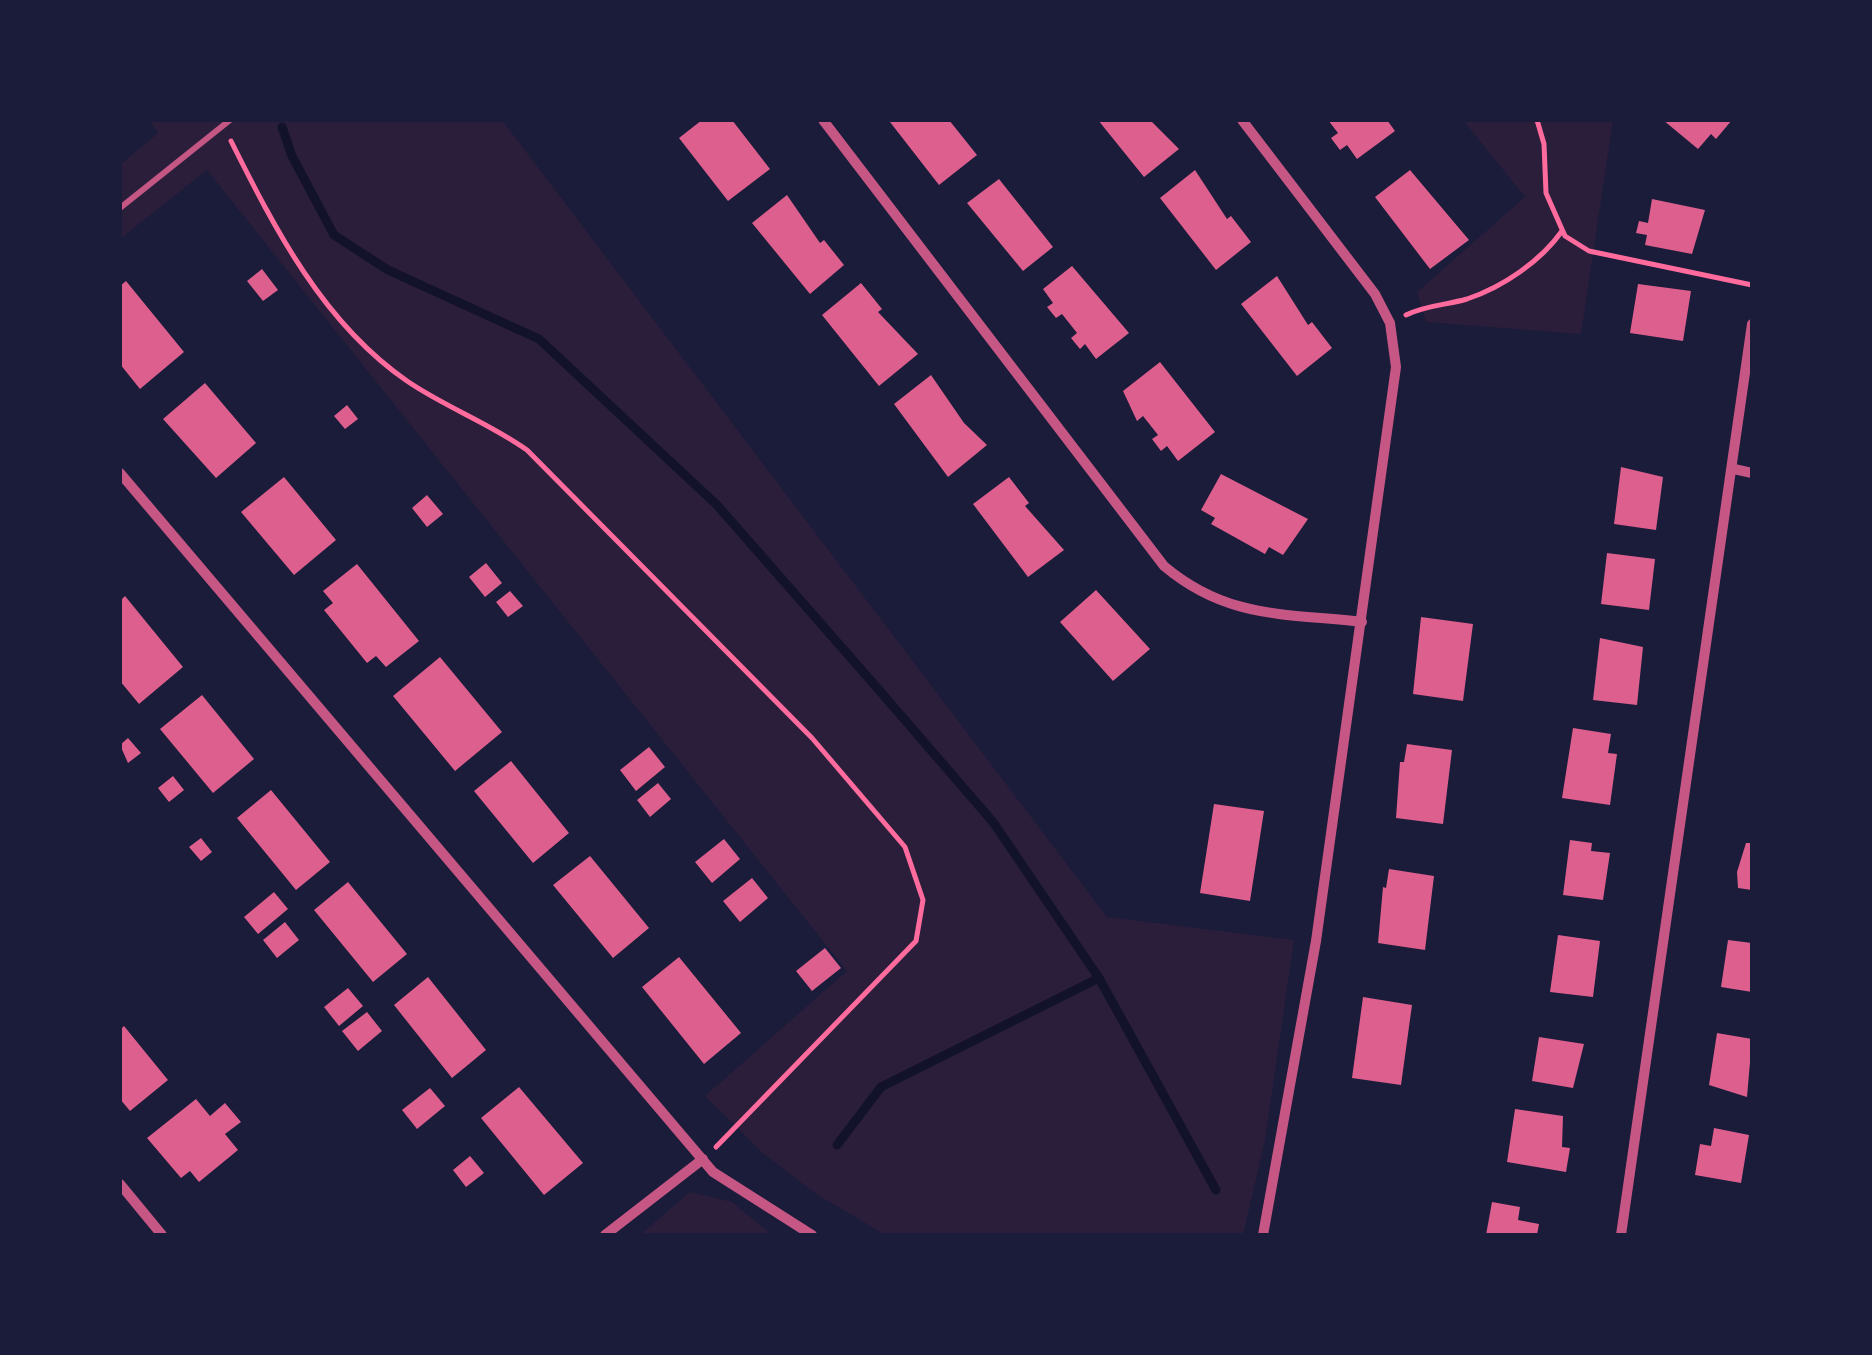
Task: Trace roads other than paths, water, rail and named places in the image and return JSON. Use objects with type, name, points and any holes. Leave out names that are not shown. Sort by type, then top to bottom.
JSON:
[{"type":"street","points":[[823,120],[1164,566],[1195,592],[1237,609],[1362,622]]},
{"type":"street","points":[[1242,120],[1375,294],[1390,323],[1396,366],[1316,942],[1263,1235]]},
{"type":"street","points":[[1621,1235],[1752,324]]},
{"type":"street","points":[[1734,469],[1752,473]]},
{"type":"street","points":[[120,472],[714,1172],[812,1235]]},
{"type":"street","points":[[605,1235],[703,1159]]},
{"type":"street","points":[[120,1184],[162,1235]]},
{"type":"lane","points":[[120,208],[226,122]]},
{"type":"waterway","points":[[282,127],[292,156],[334,235],[388,270],[539,339],[717,505],[993,822],[1099,978],[1216,1190]]},
{"type":"waterway","points":[[837,1145],[881,1087],[1099,978]]}]
